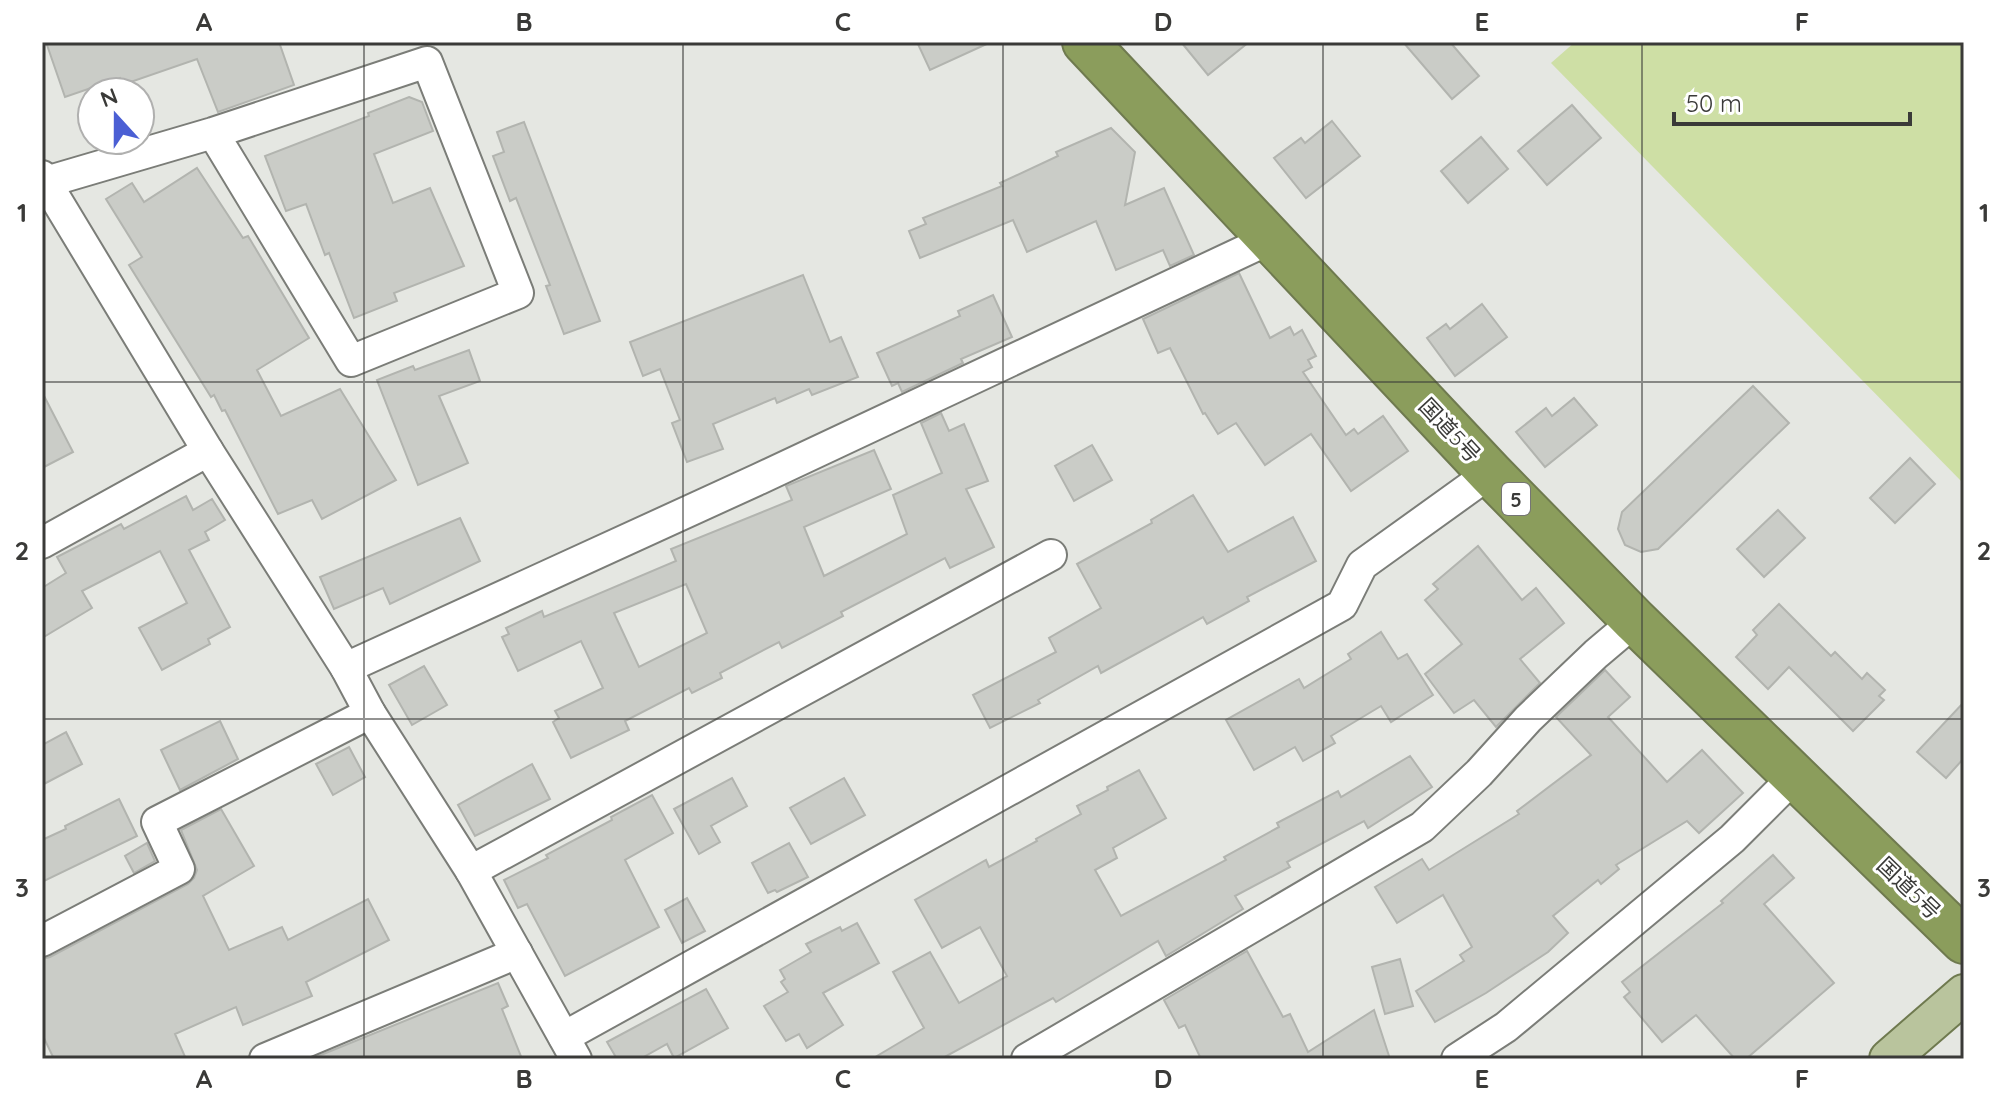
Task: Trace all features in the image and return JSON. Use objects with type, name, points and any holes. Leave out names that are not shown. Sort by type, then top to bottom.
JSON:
[{"type":"highway","name":"国道5号","points":[[1085,42],[1490,473],[1635,621],[1964,941]]},
{"type":"main road","points":[[1889,1059],[1964,994]]},
{"type":"street","points":[[213,133],[351,361],[518,293],[427,62],[213,133],[44,179],[208,451],[471,871],[570,1048],[1342,605],[1362,565],[1490,473]]},
{"type":"street","points":[[346,668],[772,473],[1272,238]]},
{"type":"street","points":[[42,543],[208,451]]},
{"type":"street","points":[[471,871],[1051,555]]},
{"type":"street","points":[[1027,1059],[1422,827],[1479,773],[1528,719],[1635,621]]},
{"type":"street","points":[[42,941],[179,869],[157,822],[370,713]]},
{"type":"street","points":[[1457,1059],[1506,1027],[1732,839],[1794,777]]},
{"type":"street","points":[[265,1059],[517,953]]},
{"type":"green space","points":[[1575,42],[1964,42],[1964,484],[1551,63]]},
{"type":"building","points":[[46,42],[279,42],[294,85],[218,112],[197,59],[148,76],[76,76],[76,93],[65,97]]},
{"type":"building","points":[[917,42],[991,42],[930,70]]},
{"type":"building","points":[[1181,42],[1249,42],[1208,75]]},
{"type":"building","points":[[1403,42],[1450,42],[1479,76],[1452,99]]},
{"type":"building","points":[[409,97],[422,102],[433,131],[374,154],[393,203],[430,188],[464,266],[394,293],[397,301],[354,318],[306,204],[286,211],[265,156],[369,116],[368,113]]},
{"type":"building","points":[[1572,105],[1601,138],[1547,185],[1518,151]]},
{"type":"building","points":[[1332,121],[1360,156],[1306,198],[1274,158],[1301,138],[1305,143]]},
{"type":"building","points":[[524,122],[600,321],[564,334],[546,286],[550,285],[516,198],[510,201],[493,156],[504,152],[497,132]]},
{"type":"building","points":[[1111,128],[1135,152],[1125,205],[1164,188],[1194,255],[1170,266],[1163,250],[1116,270],[1096,221],[1027,252],[1013,220],[920,258],[909,231],[926,224],[923,218],[1002,186],[1000,183],[1058,156],[1056,152]]},
{"type":"building","points":[[1481,137],[1508,169],[1468,203],[1441,171]]},
{"type":"building","points":[[197,168],[243,238],[248,236],[309,338],[257,370],[281,416],[340,389],[396,480],[322,519],[312,500],[278,514],[225,410],[222,411],[214,395],[211,397],[129,265],[142,257],[106,199],[132,183],[144,202]]},
{"type":"building","points":[[1239,273],[1270,338],[1290,327],[1294,335],[1302,330],[1316,356],[1308,360],[1312,367],[1303,372],[1346,435],[1354,429],[1358,434],[1383,416],[1408,451],[1351,491],[1311,434],[1265,465],[1236,423],[1218,434],[1203,414],[1170,348],[1158,353],[1143,319]]},
{"type":"building","points":[[803,275],[830,342],[841,337],[858,377],[812,395],[809,389],[777,403],[775,398],[713,424],[723,449],[687,462],[672,423],[680,420],[660,369],[643,376],[630,342]]},
{"type":"building","points":[[993,295],[1012,337],[961,359],[963,363],[902,392],[898,383],[892,386],[877,353],[960,316],[958,311]]},
{"type":"building","points":[[1482,304],[1507,337],[1455,376],[1427,338],[1446,324],[1450,329]]},
{"type":"building","points":[[469,350],[480,381],[439,396],[468,463],[418,485],[377,380]]},
{"type":"building","points":[[1753,386],[1789,423],[1658,549],[1641,552],[1625,545],[1618,529],[1622,512]]},
{"type":"building","points":[[42,392],[73,452],[42,468]]},
{"type":"building","points":[[1574,398],[1597,425],[1545,467],[1516,432],[1546,408],[1552,416]]},
{"type":"building","points":[[941,413],[949,431],[964,424],[988,481],[966,489],[994,547],[950,568],[945,558],[841,612],[843,616],[782,648],[779,642],[720,673],[722,678],[692,693],[689,688],[625,721],[629,730],[571,758],[553,722],[559,718],[555,711],[603,688],[581,641],[518,671],[502,637],[509,634],[506,628],[542,611],[544,617],[676,561],[671,549],[792,500],[786,486],[874,450],[891,489],[804,527],[824,576],[907,534],[893,495],[942,473],[921,423]],"holes":[[[686,584],[707,633],[639,667],[614,613]]]},
{"type":"building","points":[[1092,445],[1112,480],[1074,501],[1055,466]]},
{"type":"building","points":[[1910,458],[1935,484],[1895,523],[1870,498]]},
{"type":"building","points":[[1193,495],[1228,552],[1293,517],[1316,561],[1247,597],[1249,601],[1207,624],[1203,617],[1101,673],[1098,666],[1038,700],[1040,703],[990,728],[973,695],[1056,652],[1049,638],[1101,608],[1077,564],[1152,523],[1151,520]]},
{"type":"building","points":[[186,496],[193,510],[212,499],[225,520],[205,532],[209,540],[189,550],[230,627],[208,639],[210,644],[162,670],[139,628],[187,603],[160,551],[82,591],[92,608],[42,638],[42,588],[66,573],[57,557],[121,524],[124,529]]},
{"type":"building","points":[[1778,510],[1805,538],[1764,577],[1737,549]]},
{"type":"building","points":[[460,518],[480,561],[390,604],[383,588],[334,609],[320,577]]},
{"type":"building","points":[[1478,546],[1522,600],[1536,588],[1564,623],[1520,659],[1540,683],[1496,727],[1474,700],[1454,713],[1425,674],[1462,644],[1425,600],[1438,589],[1433,584]]},
{"type":"building","points":[[1779,604],[1831,656],[1835,652],[1862,679],[1867,673],[1885,690],[1879,696],[1884,700],[1853,731],[1789,667],[1768,689],[1736,657],[1757,635],[1753,630]]},
{"type":"building","points":[[1381,632],[1398,659],[1407,654],[1433,695],[1391,722],[1381,706],[1331,736],[1335,743],[1303,761],[1295,747],[1254,770],[1226,720],[1299,679],[1304,688],[1351,659],[1348,654]]},
{"type":"building","points":[[424,666],[447,705],[412,725],[389,685]]},
{"type":"building","points":[[1605,670],[1630,697],[1608,717],[1667,782],[1702,750],[1743,793],[1699,833],[1687,821],[1616,865],[1619,869],[1601,884],[1598,880],[1553,916],[1568,933],[1548,952],[1435,1022],[1416,991],[1464,961],[1460,955],[1472,947],[1443,895],[1397,923],[1375,887],[1422,859],[1429,870],[1519,814],[1517,811],[1591,755],[1556,717]]},
{"type":"building","points":[[1964,702],[1964,758],[1946,778],[1917,752]]},
{"type":"building","points":[[220,721],[238,759],[180,790],[161,750]]},
{"type":"building","points":[[66,732],[82,764],[42,785],[42,745]]},
{"type":"building","points":[[349,747],[365,777],[333,795],[316,764]]},
{"type":"building","points":[[1410,756],[1432,787],[1368,828],[1364,821],[1287,862],[1290,867],[1235,896],[1243,909],[1166,956],[1158,941],[1056,1002],[1053,998],[941,1059],[872,1059],[924,1028],[893,972],[930,952],[959,1003],[1007,976],[980,927],[942,948],[915,900],[986,860],[989,867],[1037,841],[1081,814],[1077,806],[1108,790],[1107,787],[1139,770],[1166,818],[1113,848],[1117,858],[1095,870],[1121,916],[1226,860],[1224,857],[1279,827],[1277,823],[1338,791],[1341,797]]},
{"type":"building","points":[[532,764],[550,799],[475,836],[458,805]]},
{"type":"building","points":[[732,778],[747,806],[711,826],[720,842],[699,854],[674,809]]},
{"type":"building","points":[[844,778],[865,815],[811,844],[790,808]]},
{"type":"building","points":[[652,795],[673,833],[625,860],[659,927],[565,976],[527,904],[518,908],[504,880],[548,858],[546,855]]},
{"type":"building","points":[[119,799],[137,836],[42,882],[42,840]]},
{"type":"building","points":[[221,809],[254,866],[203,896],[229,950],[282,927],[288,940],[368,899],[389,940],[306,982],[312,996],[243,1025],[236,1007],[175,1034],[186,1059],[54,1059],[42,1034],[42,959],[188,884],[197,870],[181,830]]},
{"type":"building","points":[[147,843],[155,861],[134,873],[125,856]]},
{"type":"building","points":[[789,843],[808,877],[777,892],[768,893],[752,863]]},
{"type":"building","points":[[1773,855],[1794,878],[1764,904],[1834,983],[1746,1059],[1735,1059],[1696,1015],[1662,1042],[1624,997],[1630,992],[1622,982],[1723,903],[1721,901]]},
{"type":"building","points":[[687,898],[705,931],[682,943],[665,910]]},
{"type":"building","points":[[857,923],[879,963],[823,993],[843,1025],[807,1048],[799,1034],[786,1041],[764,1006],[788,992],[781,982],[785,979],[780,970],[811,952],[806,944],[840,927],[842,931]]},
{"type":"building","points":[[1247,951],[1283,1017],[1290,1014],[1308,1052],[1374,1010],[1390,1059],[1201,1059],[1185,1025],[1179,1028],[1164,1000]]},
{"type":"building","points":[[1400,959],[1413,1006],[1385,1014],[1372,967]]},
{"type":"building","points":[[498,983],[508,1006],[502,1009],[522,1059],[311,1059]]},
{"type":"building","points":[[706,989],[728,1028],[674,1058],[667,1044],[640,1059],[617,1059],[607,1042]]}]
